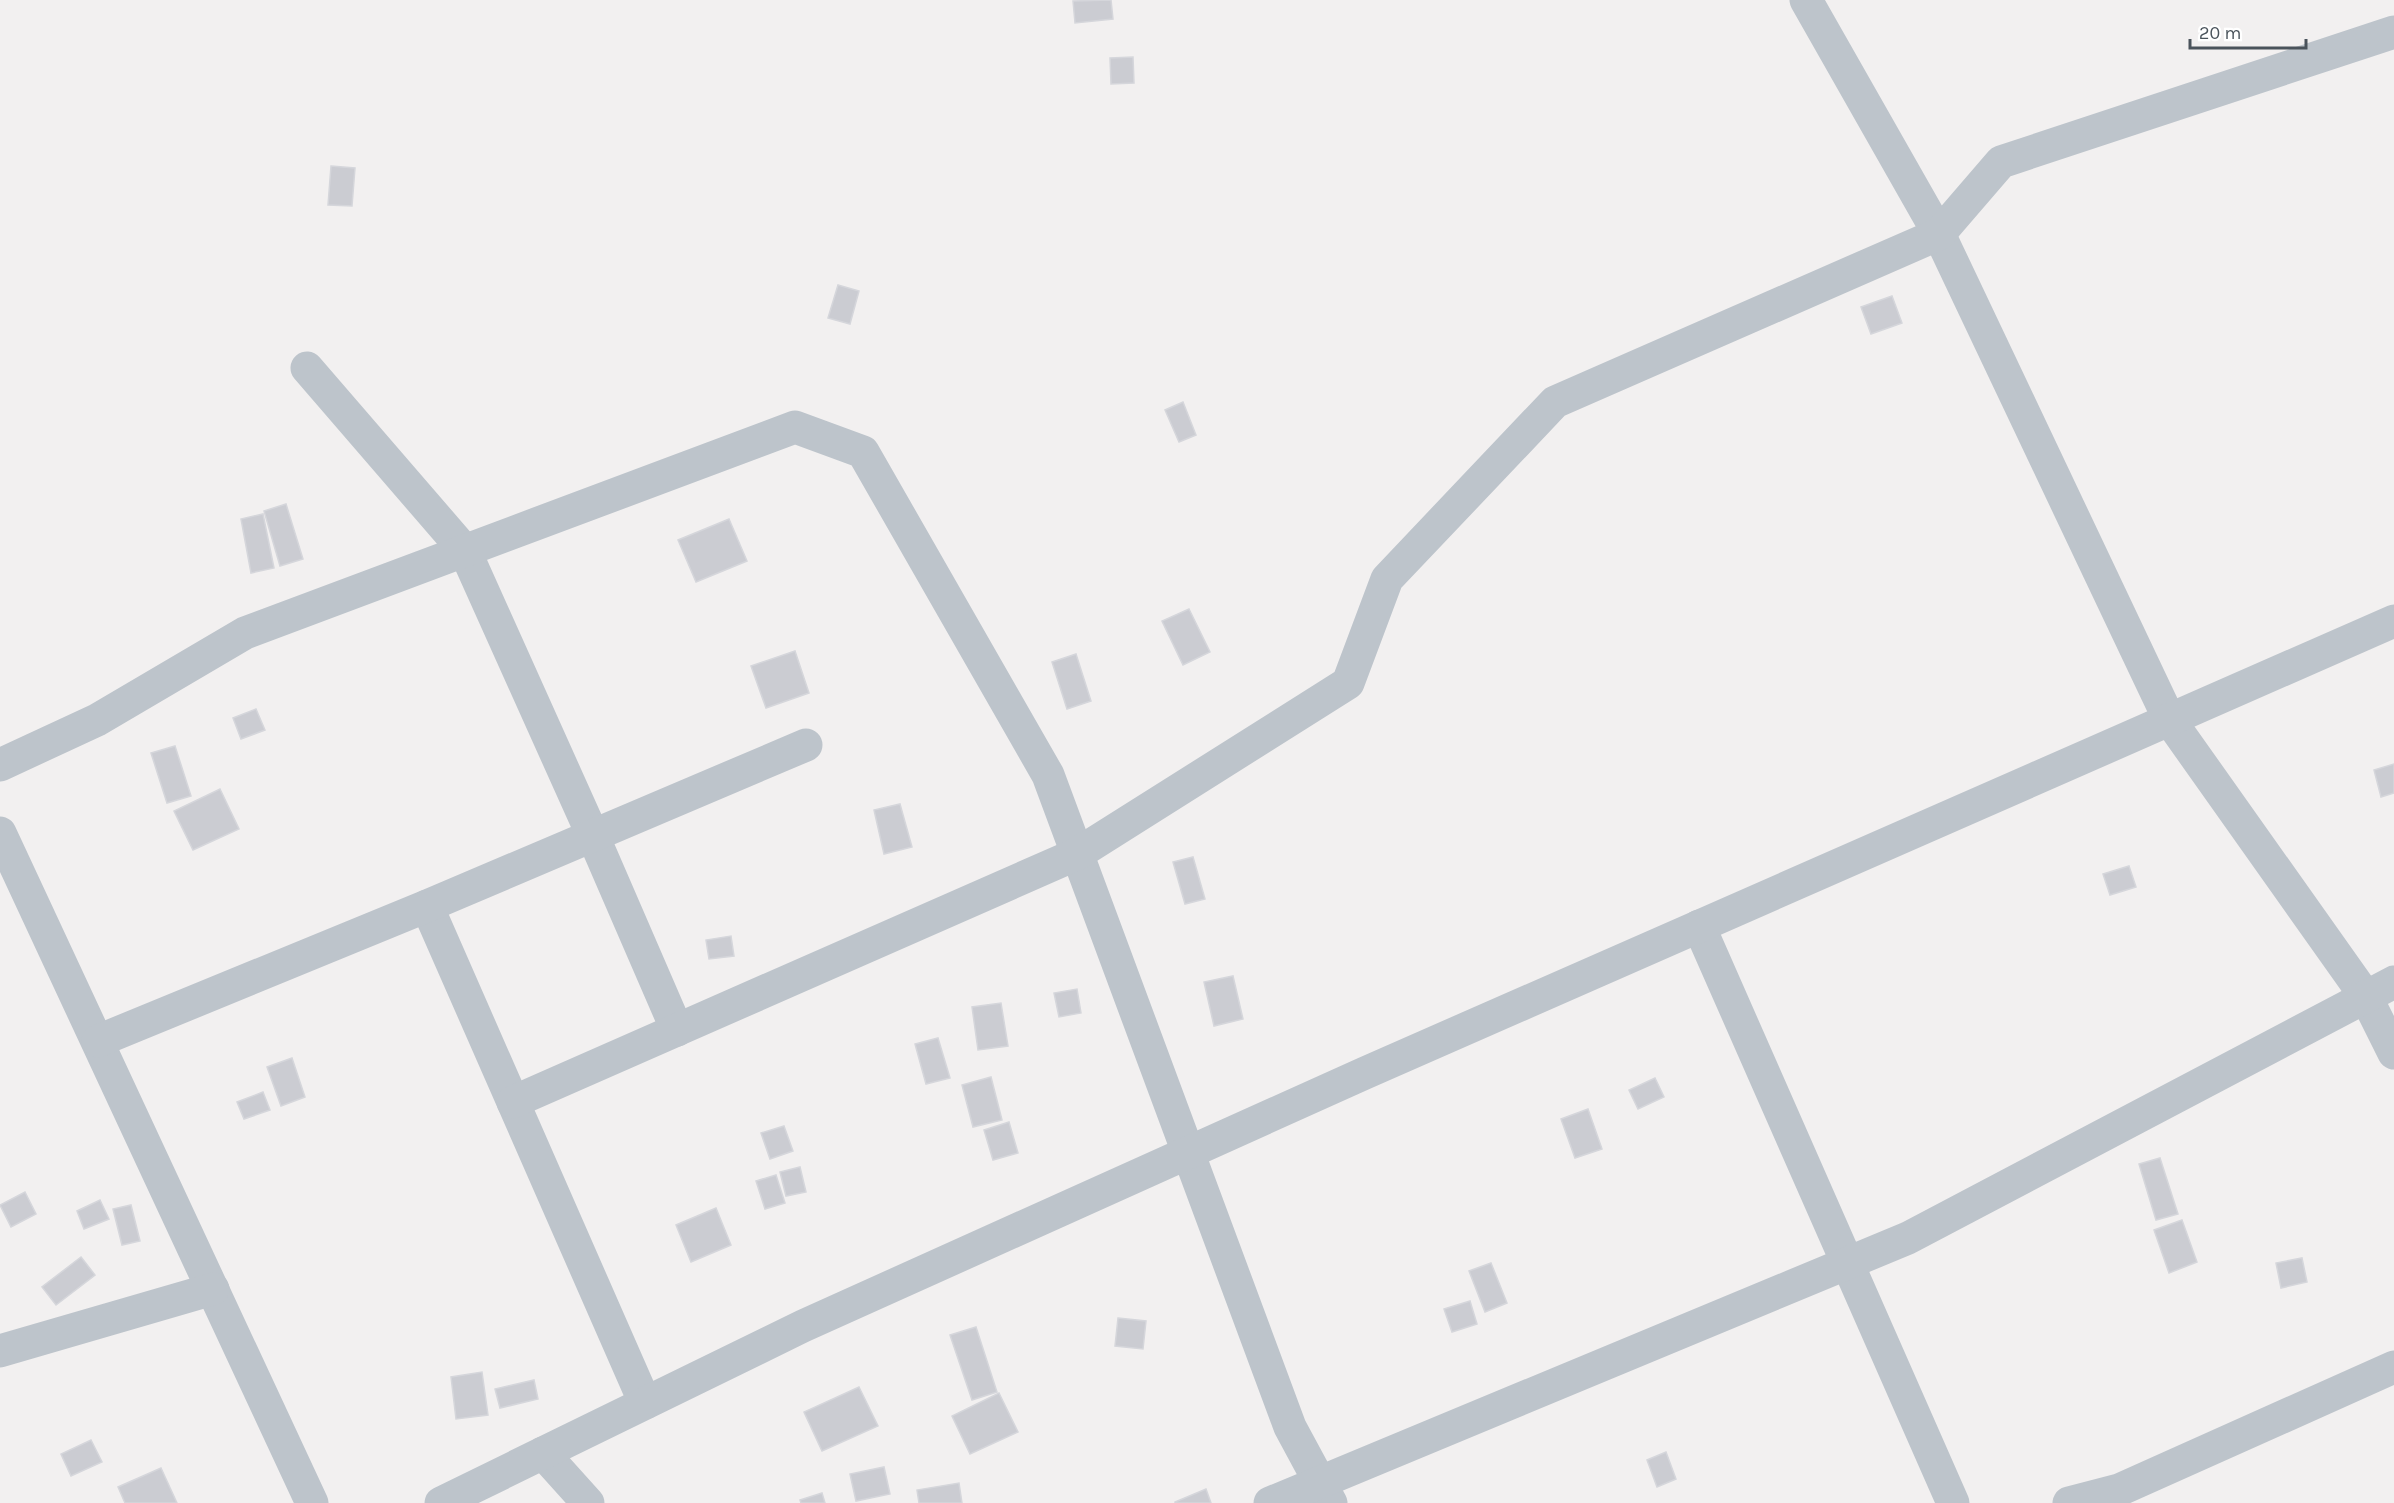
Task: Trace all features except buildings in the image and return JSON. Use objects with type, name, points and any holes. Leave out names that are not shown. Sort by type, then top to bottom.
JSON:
[{"type":"street","points":[[1806,0],[1939,234],[2169,719],[2380,989],[2394,1053]]},
{"type":"street","points":[[513,1102],[1077,854],[1348,683],[1387,579],[1555,402],[1939,234],[2001,162],[2394,32]]},
{"type":"street","points":[[307,368],[465,551],[677,1030]]},
{"type":"street","points":[[0,765],[97,720],[245,633],[795,427],[863,452],[1048,775],[1290,1427],[1325,1492]]},
{"type":"street","points":[[441,1503],[803,1326],[1699,926],[2394,621]]},
{"type":"street","points":[[98,1041],[428,906],[806,745]]},
{"type":"street","points":[[0,832],[312,1503]]},
{"type":"street","points":[[428,906],[645,1403]]},
{"type":"street","points":[[1699,926],[1953,1503]]},
{"type":"street","points":[[1270,1503],[1325,1492],[1908,1238],[2380,989]]},
{"type":"street","points":[[0,1351],[213,1289]]},
{"type":"street","points":[[2069,1503],[2119,1490],[2394,1367]]},
{"type":"street","points":[[543,1453],[588,1503]]}]
